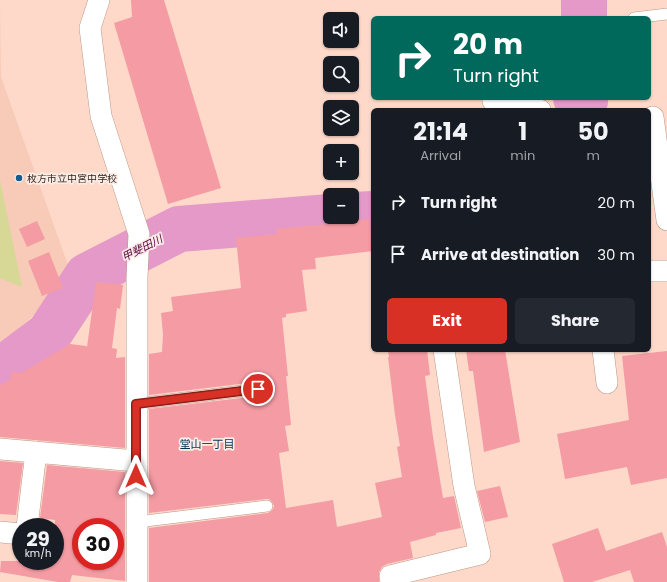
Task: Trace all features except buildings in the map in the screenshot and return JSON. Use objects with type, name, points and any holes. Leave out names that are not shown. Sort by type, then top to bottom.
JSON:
[{"type":"street","points":[[99,0],[90,28],[101,116],[139,234],[136,278],[137,582]]},
{"type":"street","points":[[493,101],[532,108]]},
{"type":"street","points":[[656,117],[667,220]]},
{"type":"street","points":[[651,271],[667,271]]},
{"type":"street","points":[[391,582],[390,576],[480,554],[464,486],[444,352]]},
{"type":"street","points":[[603,352],[607,383]]},
{"type":"street","points":[[0,450],[136,461]]},
{"type":"street","points":[[28,518],[36,452]]},
{"type":"street","points":[[0,532],[12,533]]},
{"type":"lane","points":[[650,16],[667,14]]},
{"type":"lane","points":[[136,404],[258,389]]},
{"type":"lane","points":[[136,522],[267,506]]},
{"type":"shaded area","name":"枚方市立中宮中学校","points":[[0,0],[1,77],[73,279],[0,346]]},
{"type":"green space","points":[[0,180],[22,287],[0,278]]},
{"type":"waterway","name":"甲斐田川","points":[[584,0],[584,16]]},
{"type":"waterway","name":"甲斐田川","points":[[582,100],[585,100]]},
{"type":"waterway","name":"甲斐田川","points":[[359,215],[371,214]]},
{"type":"waterway","name":"甲斐田川","points":[[0,371],[49,334],[87,276],[179,229],[323,218]]},
{"type":"place","name":"枚方市立中宮中学校","points":[[19,178]]},
{"type":"district","name":"堂山一丁目","points":[[207,444]]},
{"type":"route","points":[[136,476],[136,404],[258,389]]}]
